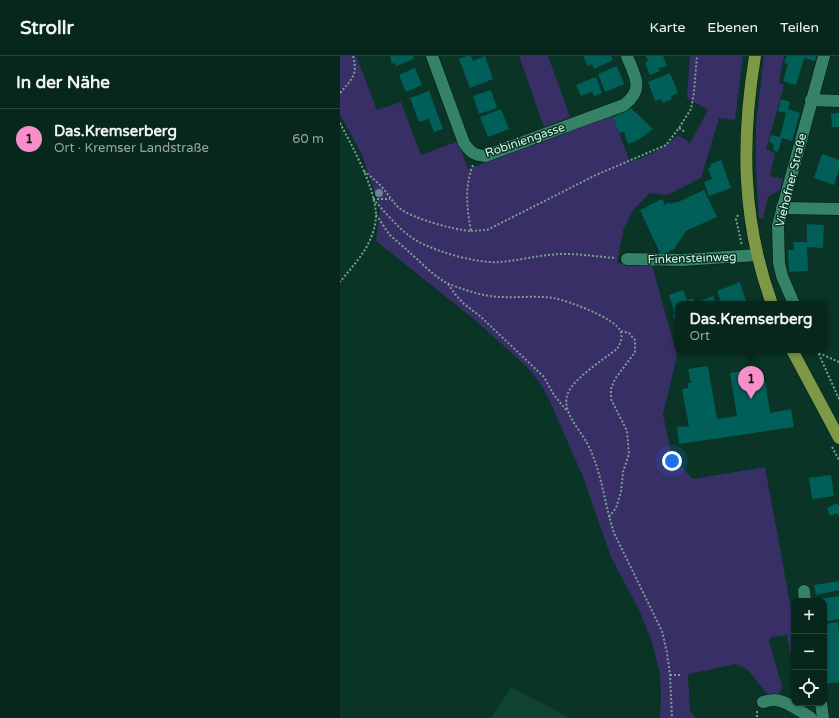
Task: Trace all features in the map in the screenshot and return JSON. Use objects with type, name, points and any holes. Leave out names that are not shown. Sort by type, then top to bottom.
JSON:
[{"type":"main road","points":[[755,56],[747,124],[746,177],[757,255],[771,301]]},
{"type":"main road","points":[[794,353],[839,438]]},
{"type":"street","name":"Robiniengasse","points":[[432,56],[464,143],[469,151],[476,156],[485,156],[624,105],[633,99],[637,90],[636,80],[628,56]]},
{"type":"street","name":"Viehofner Straße","points":[[793,301],[782,276],[779,263],[778,225],[824,56]]},
{"type":"street","points":[[811,100],[839,101]]},
{"type":"street","points":[[782,208],[839,209]]},
{"type":"street","name":"Finkensteinweg","points":[[627,259],[682,260],[757,255]]},
{"type":"street","points":[[763,702],[773,700],[781,701],[811,718]]},
{"type":"street","points":[[821,706],[823,718]]},
{"type":"path","points":[[340,93],[355,73],[356,66],[353,56]]},
{"type":"path","points":[[364,171],[381,185],[399,208],[414,216],[459,230],[487,230],[596,175],[666,145],[679,128],[691,108],[697,56]]},
{"type":"path","points":[[340,123],[364,171],[373,198],[376,215],[374,229],[369,242],[340,282]]},
{"type":"path","points":[[679,128],[685,132]]},
{"type":"path","points":[[471,231],[466,206],[469,176],[476,156]]},
{"type":"path","points":[[373,198],[390,198]]},
{"type":"path","points":[[373,198],[398,225],[416,240],[440,251],[477,261],[500,262],[538,256],[566,254],[627,259]]},
{"type":"path","points":[[376,215],[390,235],[447,283],[464,304],[480,316],[544,377],[554,395],[568,412],[587,441],[599,471],[608,517],[620,547],[662,631],[670,675],[672,718]]},
{"type":"path","points":[[447,283],[475,293],[491,296],[552,298],[565,300],[579,305],[607,319],[617,326],[622,337],[617,349],[576,381],[568,391],[566,402],[568,412]]},
{"type":"path","points":[[608,517],[616,508],[621,492],[623,472],[630,454],[627,431],[611,399],[611,389],[615,379],[635,352],[635,340],[628,333],[620,331]]},
{"type":"path","points":[[818,353],[839,399]]},
{"type":"path","points":[[820,353],[836,362],[839,362]]},
{"type":"path","points":[[670,675],[680,675]]},
{"type":"shaded area","points":[[340,56],[356,56],[377,110],[401,102],[421,155],[458,141],[468,169],[612,114],[630,162],[656,151],[678,135],[690,143],[708,110],[687,98],[690,56],[743,56],[735,120],[719,118],[701,178],[667,195],[650,193],[633,210],[623,231],[617,263],[652,265],[677,356],[663,414],[671,454],[693,479],[765,467],[791,609],[791,656],[787,635],[771,637],[769,641],[782,686],[780,694],[770,697],[747,669],[736,664],[689,674],[690,711],[696,718],[660,718],[660,674],[652,642],[640,612],[611,557],[583,477],[548,397],[539,382],[526,366],[475,320],[376,241],[380,211],[362,155],[340,114]]},
{"type":"shaded area","points":[[519,56],[548,56],[570,117],[544,127]]},
{"type":"shaded area","points":[[764,56],[784,56],[779,83],[784,85],[766,149],[775,153],[770,176],[783,179],[780,190],[768,197],[763,219],[759,218],[756,171],[756,124]]},
{"type":"shaded area","points":[[511,687],[570,718],[491,718]]},
{"type":"building","points":[[413,56],[414,59],[396,66],[395,63],[392,64],[390,57]]},
{"type":"building","points":[[471,56],[473,61],[485,56],[493,79],[470,88],[459,59]]},
{"type":"building","points":[[583,56],[611,56],[613,60],[594,69],[592,64],[588,66]]},
{"type":"building","points":[[646,56],[663,56],[667,66],[659,68],[660,71],[650,75],[645,63],[648,61]]},
{"type":"building","points":[[787,56],[816,56],[815,61],[804,58],[796,85],[783,81],[788,64],[784,63]]},
{"type":"building","points":[[617,66],[624,84],[605,92],[598,74]]},
{"type":"building","points":[[415,68],[422,85],[406,92],[399,75]]},
{"type":"building","points":[[670,73],[678,93],[671,96],[672,99],[663,103],[661,99],[655,101],[648,82]]},
{"type":"building","points":[[596,77],[602,93],[594,96],[592,92],[581,96],[576,85]]},
{"type":"building","points":[[491,90],[497,108],[479,114],[473,96]]},
{"type":"building","points":[[429,91],[443,129],[434,132],[429,119],[419,122],[410,98]]},
{"type":"building","points":[[781,99],[790,102],[788,109],[800,113],[792,141],[782,138],[778,152],[773,150],[774,144],[769,142],[771,135],[780,137],[786,113],[778,111]]},
{"type":"building","points":[[629,106],[653,129],[638,140],[628,144],[624,132],[619,133],[613,117],[624,112]]},
{"type":"building","points":[[501,109],[509,129],[488,137],[480,117]]},
{"type":"building","points":[[839,113],[839,127],[832,127],[831,114]]},
{"type":"building","points":[[822,154],[839,160],[839,169],[834,185],[814,178]]},
{"type":"building","points":[[721,160],[731,188],[709,196],[704,182],[712,179],[708,168],[711,167],[710,164]]},
{"type":"building","points":[[704,190],[717,217],[686,231],[674,249],[661,255],[640,210],[662,199],[665,205],[670,202],[670,204],[676,203]]},
{"type":"building","points":[[807,224],[824,225],[823,248],[807,247],[808,271],[789,272],[788,250],[794,250],[793,242],[807,242]]},
{"type":"building","points":[[740,282],[746,301],[718,301],[720,300],[717,291]]},
{"type":"building","points":[[683,290],[687,300],[693,298],[694,301],[675,301],[675,314],[669,295]]},
{"type":"building","points":[[713,296],[715,301],[699,301]]},
{"type":"building","points":[[708,366],[717,419],[737,416],[730,373],[750,370],[752,382],[765,380],[770,413],[791,409],[794,427],[679,444],[677,427],[689,426],[682,389],[688,388],[688,383],[691,383],[688,369]]},
{"type":"building","points":[[831,475],[834,496],[812,499],[809,478]]},
{"type":"building","points":[[837,503],[839,507],[839,517],[837,513],[830,516],[827,508]]},
{"type":"building","points":[[839,581],[839,590],[816,595],[814,585]]},
{"type":"building","points":[[839,596],[839,619],[827,621],[826,598]]},
{"type":"building","points":[[838,622],[839,682],[827,684],[827,634],[827,624]]},
{"type":"place","name":"Das.Kremserberg","points":[[751,399]]}]
